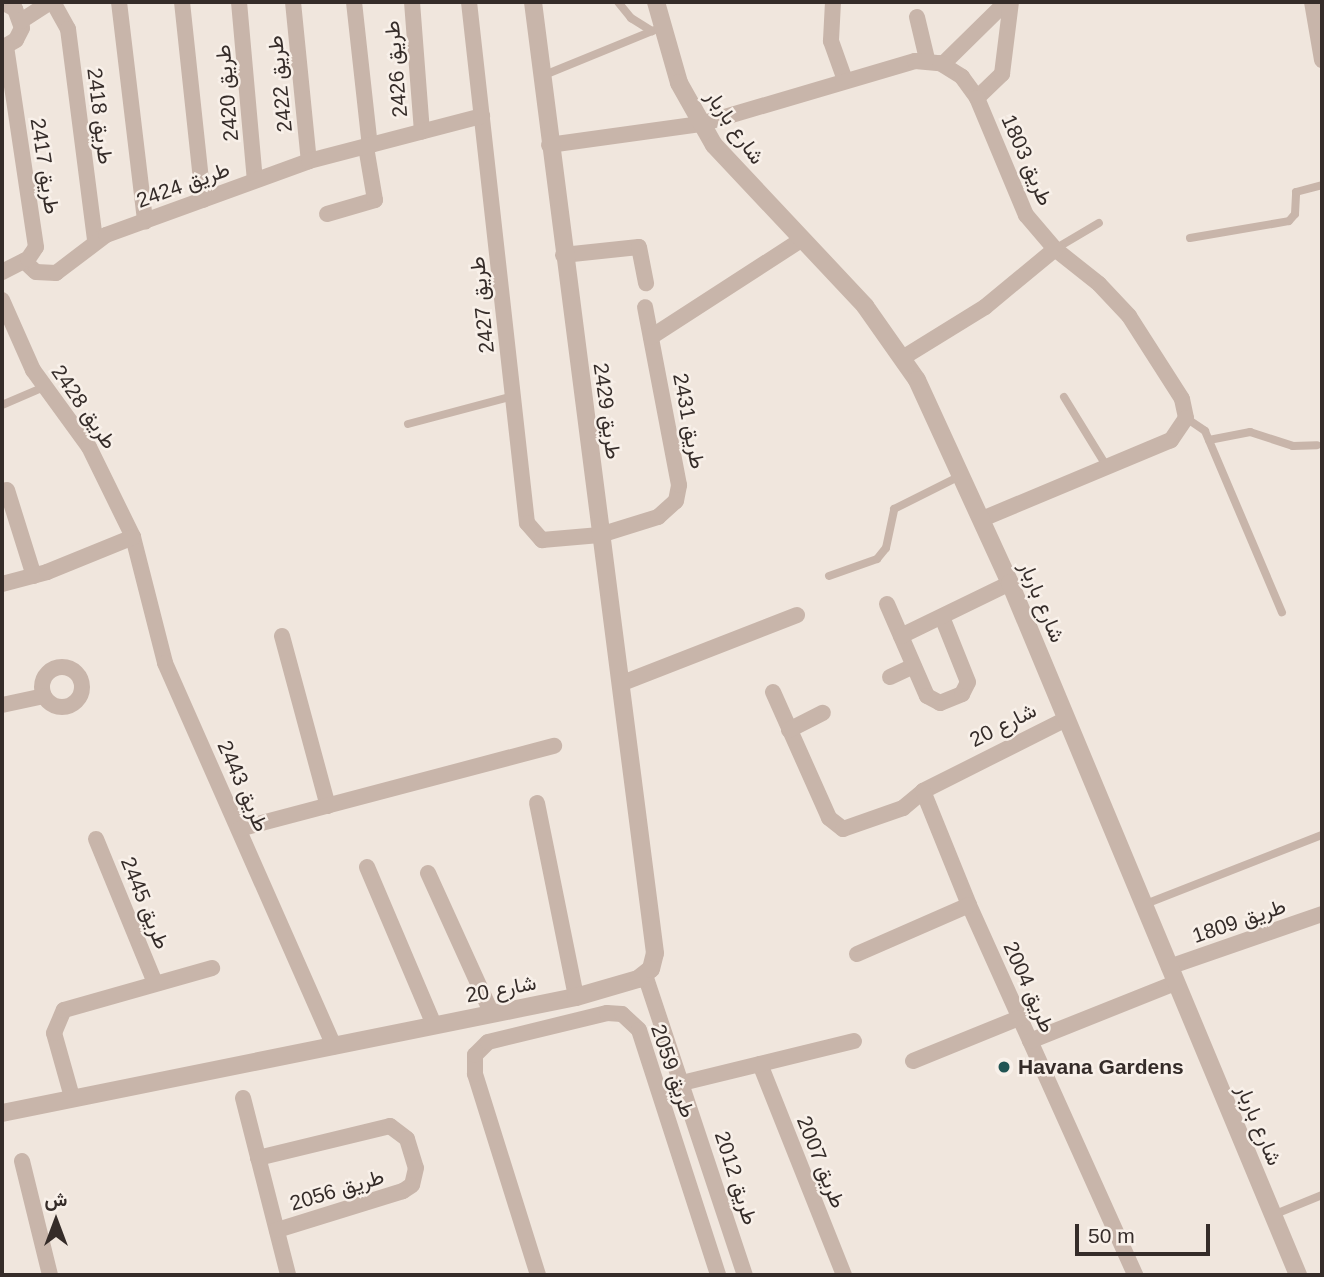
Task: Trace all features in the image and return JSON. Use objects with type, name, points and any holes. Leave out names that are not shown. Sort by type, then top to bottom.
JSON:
[{"type":"street","points":[[2,2],[15,9],[21,21],[16,40],[4,47]]},
{"type":"street","points":[[21,21],[51,2]]},
{"type":"street","name":"طريق 2418","points":[[51,2],[68,29],[95,240]]},
{"type":"street","points":[[119,2],[145,221]]},
{"type":"street","points":[[182,2],[203,200]]},
{"type":"street","name":"طريق 2420","points":[[239,2],[256,180]]},
{"type":"street","name":"طريق 2422","points":[[293,2],[309,161]]},
{"type":"street","points":[[327,214],[375,200],[354,2]]},
{"type":"street","name":"طريق 2426","points":[[412,2],[422,132]]},
{"type":"street","name":"طريق 2427","points":[[469,2],[529,528],[548,541],[600,535]]},
{"type":"street","name":"طريق 2429","points":[[533,2],[563,255],[620,684]]},
{"type":"street","name":"شارع باربار","points":[[656,2],[657,29],[679,83],[701,124],[729,164],[865,306],[904,357],[1010,583],[1298,1275]]},
{"type":"street","points":[[833,2],[830,29],[845,80]]},
{"type":"street","points":[[943,64],[1008,2]]},
{"type":"street","points":[[977,98],[1002,75],[1008,2]]},
{"type":"street","points":[[1316,12],[1322,60]]},
{"type":"street","points":[[549,145],[701,124],[845,80],[927,59],[917,17]]},
{"type":"street","name":"طريق 2417","points":[[4,47],[36,242],[35,251],[24,261]]},
{"type":"street","name":"طريق 1803","points":[[927,59],[943,64],[962,77],[977,98],[1017,197],[1055,249],[1100,284],[1129,316],[1182,399],[1186,418]]},
{"type":"street","name":"طريق 2424","points":[[24,261],[36,272],[56,273],[95,240],[256,180],[309,161],[482,116]]},
{"type":"street","points":[[651,337],[801,240]]},
{"type":"street","points":[[563,255],[639,247],[646,283]]},
{"type":"street","points":[[904,357],[985,307],[1055,249]]},
{"type":"street","points":[[2,272],[24,261]]},
{"type":"street","name":"طريق 2428","points":[[2,300],[44,387],[89,447],[133,537]]},
{"type":"street","name":"طريق 2431","points":[[600,535],[665,513],[678,493],[645,307]]},
{"type":"street","points":[[982,519],[1171,440],[1186,418]]},
{"type":"street","points":[[7,491],[34,576]]},
{"type":"street","points":[[2,584],[34,576],[133,537]]},
{"type":"street","name":"طريق 2443","points":[[133,537],[145,573],[160,650],[334,1046]]},
{"type":"street","points":[[901,636],[1010,583]]},
{"type":"street","points":[[887,604],[927,696],[936,703],[961,694],[967,687],[942,617]]},
{"type":"street","points":[[645,975],[655,953],[620,684],[797,615]]},
{"type":"street","points":[[282,636],[328,806]]},
{"type":"street","points":[[890,677],[914,666]]},
{"type":"street","points":[[773,692],[789,730],[823,713]]},
{"type":"street","points":[[2,705],[44,696]]},
{"type":"street","name":"شارع 20","points":[[789,730],[837,827],[855,828],[895,811],[923,791],[1066,719]]},
{"type":"street","points":[[239,829],[554,746]]},
{"type":"street","name":"طريق 2004","points":[[923,791],[969,905],[1135,1275]]},
{"type":"street","points":[[537,803],[576,997]]},
{"type":"street","name":"طريق 2445","points":[[96,839],[155,983]]},
{"type":"street","points":[[367,867],[434,1026]]},
{"type":"street","points":[[428,873],[492,1014]]},
{"type":"street","points":[[857,954],[969,905]]},
{"type":"street","name":"طريق 1809","points":[[1030,1041],[1172,975],[1322,914]]},
{"type":"street","points":[[72,1097],[54,1033],[60,1015],[76,1004],[212,968]]},
{"type":"street","name":"شارع 20","points":[[2,1113],[576,997],[645,975]]},
{"type":"street","name":"طريق 2012","points":[[645,975],[745,1275]]},
{"type":"street","name":"طريق 2059","points":[[538,1275],[475,1074],[475,1055],[488,1042],[607,1013],[622,1014],[639,1030],[718,1275]]},
{"type":"street","points":[[913,1060],[1020,1018]]},
{"type":"street","points":[[682,1083],[854,1041]]},
{"type":"street","name":"طريق 2007","points":[[760,1063],[844,1275]]},
{"type":"street","name":"طريق 2056","points":[[243,1098],[288,1275]]},
{"type":"street","name":"طريق 2056","points":[[258,1158],[390,1126],[407,1139],[416,1168],[412,1185],[402,1191],[277,1230]]},
{"type":"street","points":[[23,1161],[50,1275]]},
{"type":"lane","points":[[618,2],[631,18],[657,29]]},
{"type":"lane","points":[[541,76],[657,29]]},
{"type":"lane","points":[[1190,238],[1289,221],[1294,214],[1296,192],[1322,185]]},
{"type":"lane","points":[[1055,249],[1100,223]]},
{"type":"lane","points":[[2,405],[44,387]]},
{"type":"lane","points":[[408,424],[513,396]]},
{"type":"lane","points":[[1064,397],[1107,467]]},
{"type":"lane","name":"طريق 1803","points":[[1186,418],[1202,426],[1209,440],[1282,612]]},
{"type":"lane","points":[[1209,440],[1250,432],[1293,446],[1317,445]]},
{"type":"lane","points":[[829,576],[877,559],[886,548],[894,509],[961,475]]},
{"type":"lane","points":[[1143,905],[1322,835]]},
{"type":"lane","points":[[1273,1215],[1322,1195]]},
{"type":"place","name":"Havana Gardens","points":[[1004,1067]]}]
